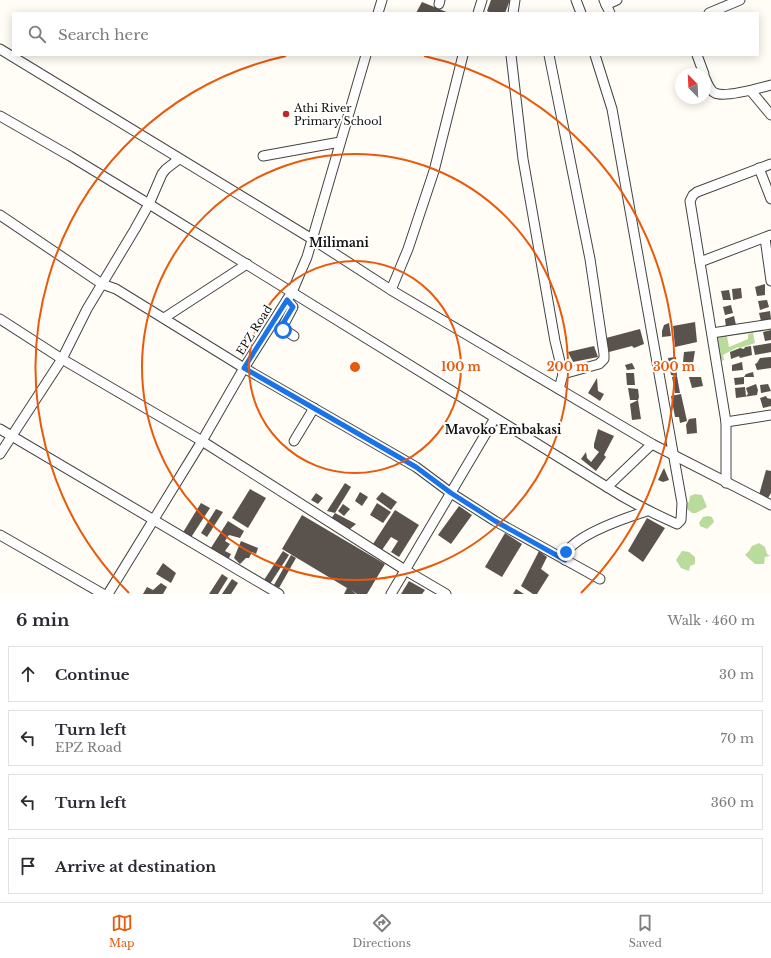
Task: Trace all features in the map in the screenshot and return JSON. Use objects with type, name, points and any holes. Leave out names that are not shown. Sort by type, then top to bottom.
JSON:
[{"type":"street","points":[[378,12],[382,0]]},
{"type":"street","points":[[478,12],[482,0]]},
{"type":"street","points":[[512,12],[515,0]]},
{"type":"street","points":[[576,0],[581,12]]},
{"type":"street","points":[[607,6],[617,0]]},
{"type":"street","points":[[711,12],[740,0]]},
{"type":"street","points":[[0,49],[312,239],[391,290],[673,456],[771,505]]},
{"type":"street","name":"EPZ Road","points":[[108,594],[202,441],[244,368],[292,292],[307,257],[366,56]]},
{"type":"street","points":[[391,290],[408,250],[434,171],[463,56]]},
{"type":"street","points":[[511,56],[523,159],[555,341],[563,374],[559,389]]},
{"type":"street","points":[[549,56],[590,259],[604,354],[604,359],[600,364],[563,374]]},
{"type":"street","points":[[0,116],[70,156],[247,264],[635,505],[676,524],[682,520],[682,503],[612,109],[595,56]]},
{"type":"street","points":[[697,56],[702,68]]},
{"type":"street","points":[[711,90],[717,94],[727,94],[751,91],[771,85]]},
{"type":"street","points":[[751,91],[771,115]]},
{"type":"street","points":[[263,156],[340,142]]},
{"type":"street","points":[[0,454],[62,359],[87,309],[136,229],[162,174],[166,168],[179,159]]},
{"type":"street","points":[[726,483],[726,422],[690,205],[693,195],[698,192],[771,164]]},
{"type":"street","points":[[759,168],[771,199]]},
{"type":"street","points":[[0,215],[102,284],[116,289],[244,368],[416,467],[451,493],[495,521],[600,579]]},
{"type":"street","points":[[700,262],[768,236],[771,281]]},
{"type":"street","points":[[164,318],[247,264]]},
{"type":"street","points":[[287,300],[293,307],[282,328],[294,336]]},
{"type":"street","points":[[0,318],[62,359],[202,441],[405,570],[446,594]]},
{"type":"street","points":[[712,333],[771,324]]},
{"type":"street","points":[[294,441],[314,408]]},
{"type":"street","points":[[726,422],[771,415]]},
{"type":"street","points":[[391,594],[495,418]]},
{"type":"street","points":[[0,429],[279,594]]},
{"type":"street","points":[[607,487],[652,444]]},
{"type":"street","points":[[565,560],[566,552],[576,542],[618,520],[647,511]]},
{"type":"street","points":[[0,535],[103,594]]},
{"type":"green space","points":[[771,328],[771,330],[727,336],[729,347],[748,339],[748,334],[753,333],[755,343],[740,348],[738,347],[723,355],[724,360],[720,361],[716,336]]},
{"type":"green space","points":[[695,494],[702,495],[707,507],[696,513],[692,513],[687,509],[686,504],[689,502],[690,496]]},
{"type":"green space","points":[[703,517],[712,517],[714,522],[707,529],[700,526],[699,523]]},
{"type":"green space","points":[[759,543],[765,547],[767,554],[770,556],[765,557],[764,564],[755,564],[745,555],[752,546]]},
{"type":"green space","points":[[682,551],[689,552],[695,557],[695,564],[690,566],[689,571],[681,568],[676,560]]},
{"type":"building","points":[[491,0],[510,0],[505,12],[487,11]]},
{"type":"building","points":[[422,2],[447,12],[417,12]]},
{"type":"building","points":[[765,284],[765,295],[757,296],[755,287]]},
{"type":"building","points":[[741,288],[742,298],[733,300],[732,289]]},
{"type":"building","points":[[729,290],[731,300],[723,300],[721,291]]},
{"type":"building","points":[[767,300],[769,307],[760,310],[758,301]]},
{"type":"building","points":[[731,305],[733,313],[725,315],[723,307]]},
{"type":"building","points":[[770,311],[771,319],[761,321],[759,313]]},
{"type":"building","points":[[734,316],[736,325],[726,327],[725,319]]},
{"type":"building","points":[[695,322],[697,342],[675,347],[673,326]]},
{"type":"building","points":[[669,323],[671,336],[662,337],[664,325]]},
{"type":"building","points":[[640,329],[644,344],[634,348],[632,346],[609,352],[606,338]]},
{"type":"building","points":[[771,330],[771,340],[765,341],[763,332]]},
{"type":"building","points":[[771,343],[771,352],[755,355],[753,346]]},
{"type":"building","points":[[594,346],[598,357],[573,362],[568,352]]},
{"type":"building","points":[[751,346],[752,355],[740,358],[739,356],[731,359],[730,352]]},
{"type":"building","points":[[695,351],[693,363],[683,362],[684,352]]},
{"type":"building","points":[[676,357],[677,376],[671,375],[668,358]]},
{"type":"building","points":[[771,357],[771,368],[757,370],[755,364],[760,358]]},
{"type":"building","points":[[742,362],[743,370],[732,371],[732,365]]},
{"type":"building","points":[[632,363],[635,369],[627,370],[625,365]]},
{"type":"building","points":[[753,372],[754,377],[744,377],[746,374]]},
{"type":"building","points":[[626,373],[634,373],[635,385],[627,385]]},
{"type":"building","points":[[677,376],[680,393],[675,393],[672,377]]},
{"type":"building","points":[[689,377],[701,377],[703,386],[692,388]]},
{"type":"building","points":[[744,377],[744,384],[735,385],[734,378]]},
{"type":"building","points":[[597,378],[598,391],[604,394],[600,401],[588,393]]},
{"type":"building","points":[[756,384],[758,390],[757,395],[736,398],[735,388],[745,387],[746,396],[748,394],[746,388]]},
{"type":"building","points":[[768,384],[771,391],[761,393],[760,385]]},
{"type":"building","points":[[628,388],[638,389],[638,400],[630,400]]},
{"type":"building","points":[[681,394],[687,421],[680,423],[679,417],[675,417],[671,396]]},
{"type":"building","points":[[766,396],[767,398],[771,399],[771,406],[763,408],[760,398]]},
{"type":"building","points":[[638,400],[641,419],[632,420],[630,404]]},
{"type":"building","points":[[696,418],[697,433],[687,434],[686,425],[689,419]]},
{"type":"building","points":[[598,429],[614,436],[604,455],[606,457],[596,471],[581,459],[586,452],[587,458],[591,462],[599,452],[594,448]]},
{"type":"building","points":[[664,468],[669,480],[663,482],[658,480]]},
{"type":"building","points":[[766,470],[771,471],[771,493],[768,498],[759,495]]},
{"type":"building","points":[[345,483],[351,487],[335,513],[327,511]]},
{"type":"building","points":[[250,489],[266,498],[248,528],[232,518]]},
{"type":"building","points":[[360,492],[368,497],[362,506],[355,501]]},
{"type":"building","points":[[382,492],[397,502],[391,510],[376,499]]},
{"type":"building","points":[[316,493],[323,498],[318,504],[311,500]]},
{"type":"building","points":[[201,503],[210,508],[190,539],[182,534]]},
{"type":"building","points":[[377,503],[391,512],[383,523],[370,515]]},
{"type":"building","points":[[343,504],[350,509],[344,516],[338,511]]},
{"type":"building","points":[[459,506],[472,515],[451,544],[438,535]]},
{"type":"building","points":[[216,509],[223,512],[207,537],[201,533]]},
{"type":"building","points":[[395,510],[419,525],[399,557],[391,552],[398,541],[391,537],[382,550],[373,544]]},
{"type":"building","points":[[335,513],[356,524],[350,529],[331,519]]},
{"type":"building","points":[[302,515],[385,564],[367,594],[357,594],[351,590],[356,594],[344,594],[347,588],[282,549]]},
{"type":"building","points":[[647,518],[665,528],[643,562],[628,551]]},
{"type":"building","points":[[228,521],[244,531],[240,538],[229,535],[225,541],[230,544],[225,551],[231,554],[227,562],[209,551]]},
{"type":"building","points":[[505,533],[522,544],[502,577],[485,567]]},
{"type":"building","points":[[241,541],[258,548],[256,554],[252,552],[249,558],[246,558],[240,564],[234,558]]},
{"type":"building","points":[[283,551],[289,555],[270,584],[264,580]]},
{"type":"building","points":[[539,551],[547,557],[541,569],[549,575],[537,594],[533,594],[521,586]]},
{"type":"building","points":[[291,555],[296,558],[279,588],[274,585]]},
{"type":"building","points":[[163,563],[176,573],[171,583],[156,574]]},
{"type":"building","points":[[222,574],[228,578],[218,594],[209,594]]},
{"type":"building","points":[[232,579],[238,583],[231,594],[222,594]]},
{"type":"building","points":[[409,581],[425,590],[422,594],[401,594]]},
{"type":"building","points":[[161,583],[167,587],[163,594],[143,594],[147,587],[153,590]]},
{"type":"building","points":[[516,589],[524,594],[513,594]]},
{"type":"place","name":"Athi River Primary School","points":[[286,114]]},
{"type":"district","name":"Milimani","points":[[339,242]]},
{"type":"district","name":"Mavoko Embakasi","points":[[503,429]]},
{"type":"route","points":[[283,330],[282,325],[293,307],[287,300],[244,368],[416,467],[451,493],[495,521],[565,560],[566,552]]}]
